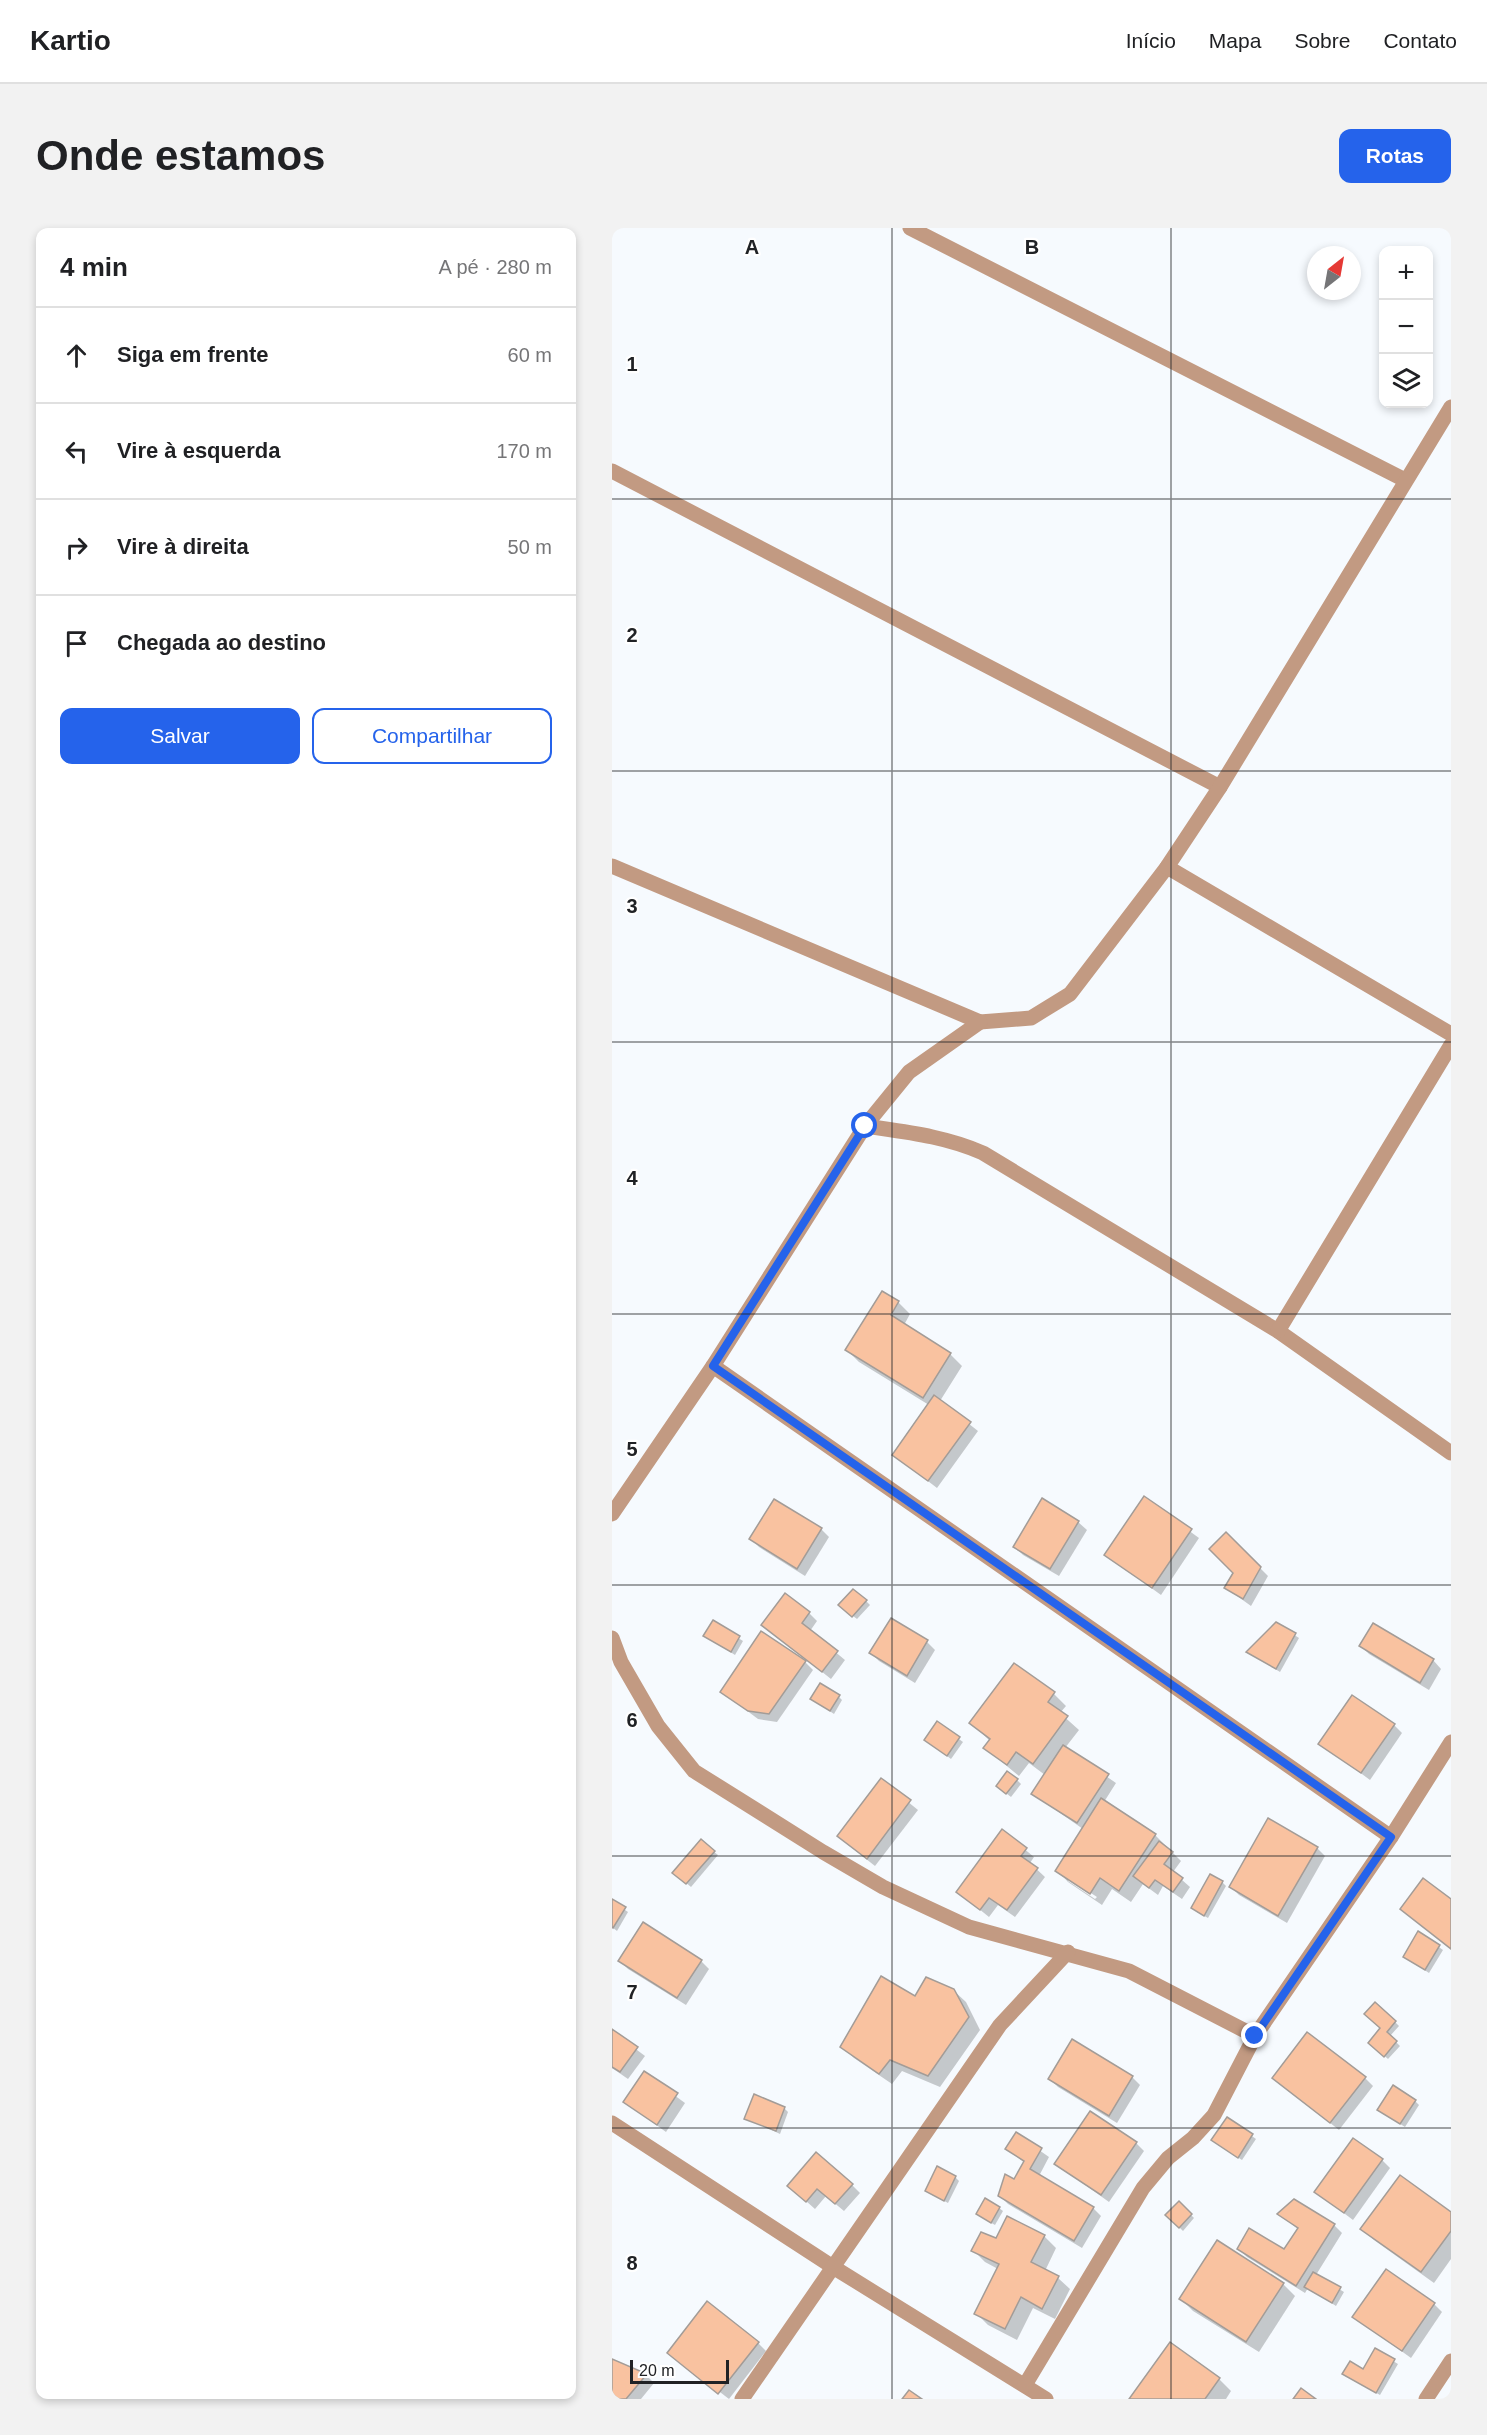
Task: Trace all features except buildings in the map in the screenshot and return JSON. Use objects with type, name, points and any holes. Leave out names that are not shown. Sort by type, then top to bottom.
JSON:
[{"type":"street","points":[[910,228],[1405,480]]},
{"type":"street","points":[[612,866],[980,1022],[1031,1018],[1070,994],[1167,867],[1221,787],[1451,407]]},
{"type":"street","points":[[612,471],[1221,787]]},
{"type":"street","points":[[1167,867],[1451,1034]]},
{"type":"street","points":[[612,1514],[713,1366],[865,1126],[909,1072],[980,1022]]},
{"type":"street","points":[[1278,1331],[1451,1046]]},
{"type":"street","points":[[865,1126],[938,1137],[983,1153],[1278,1331],[1451,1453]]},
{"type":"street","points":[[713,1366],[1391,1837]]},
{"type":"street","points":[[612,1638],[621,1662],[658,1726],[694,1771],[884,1887],[969,1927],[1068,1952],[1129,1971],[1255,2036]]},
{"type":"street","points":[[1025,2385],[1143,2188],[1168,2158],[1193,2138],[1214,2115],[1255,2036],[1391,1837],[1451,1742]]},
{"type":"street","points":[[742,2399],[1000,2025],[1068,1952]]},
{"type":"street","points":[[612,2123],[833,2267],[1046,2399]]},
{"type":"street","points":[[1425,2399],[1451,2361]]},
{"type":"route","points":[[865,1126],[713,1366],[1391,1837],[1255,2036]]}]
